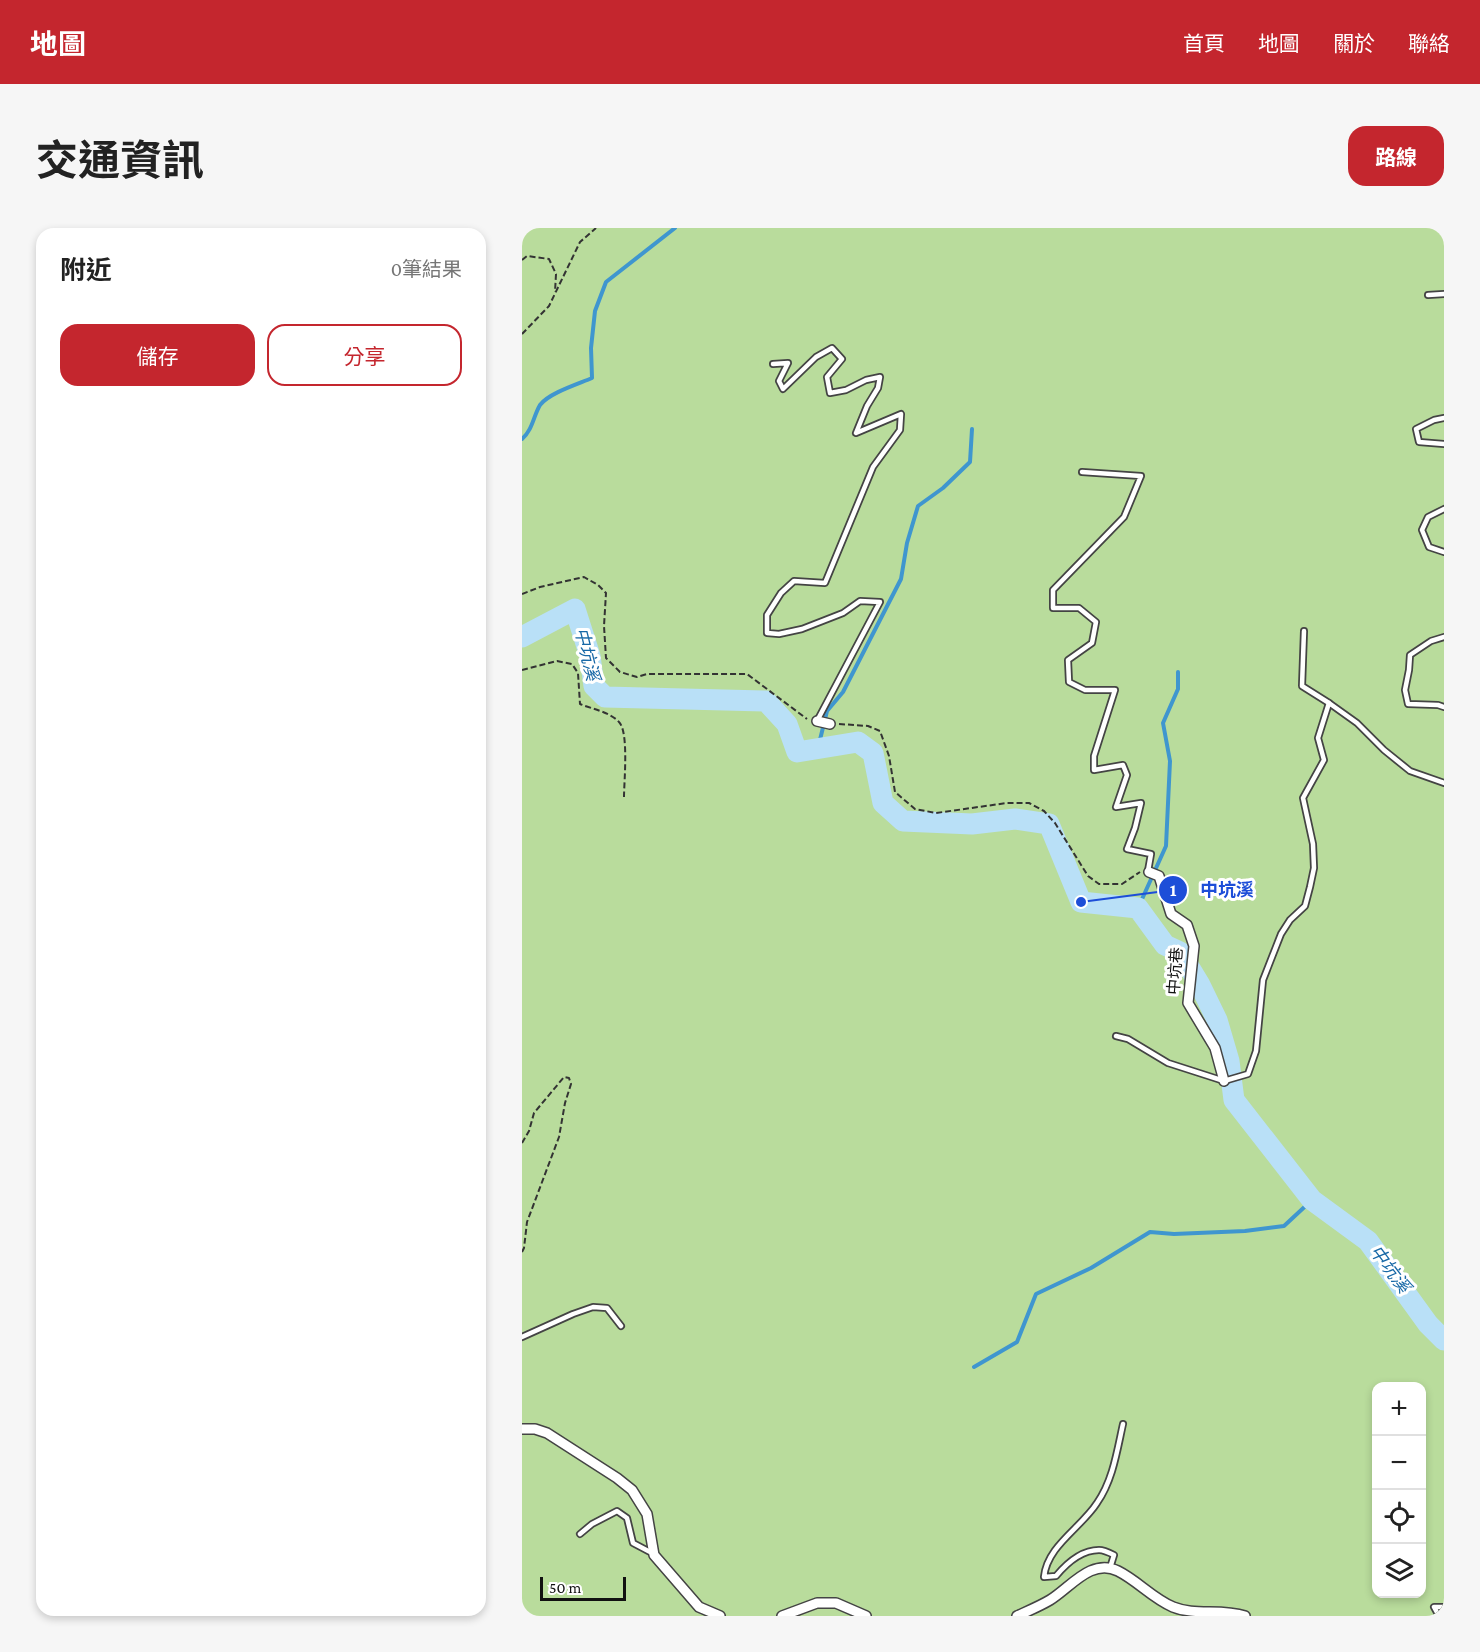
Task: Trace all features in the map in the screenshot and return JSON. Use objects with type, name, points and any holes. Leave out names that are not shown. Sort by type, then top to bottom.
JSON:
[{"type":"street","points":[[817,721],[830,724]]},
{"type":"street","name":"中坑巷","points":[[1148,872],[1159,876],[1171,914],[1187,925],[1194,946],[1188,1003],[1215,1048],[1225,1081]]},
{"type":"street","points":[[522,1430],[547,1433],[632,1490],[647,1514],[654,1555],[699,1607],[720,1616]]},
{"type":"street","points":[[1017,1616],[1051,1599],[1081,1575],[1103,1567],[1118,1571],[1174,1607],[1192,1611],[1229,1611],[1245,1616]]},
{"type":"street","points":[[782,1616],[818,1603],[836,1603],[866,1616]]},
{"type":"lane","points":[[1428,295],[1444,294]]},
{"type":"lane","points":[[773,364],[788,363],[779,381],[783,389],[816,357],[832,348],[842,359],[827,377],[830,393],[846,390],[866,380],[880,377],[878,388],[867,406],[856,433],[901,414],[900,430],[873,467],[825,583],[794,580],[781,593],[767,615],[767,633],[779,634],[821,622],[860,601],[880,602],[817,721]]},
{"type":"lane","points":[[1444,417],[1416,429],[1419,442],[1444,444]]},
{"type":"lane","points":[[1082,472],[1141,476],[1124,517],[1053,590],[1053,608],[1079,608],[1096,622],[1092,643],[1068,660],[1069,682],[1086,690],[1115,690],[1094,756],[1094,770],[1123,765],[1127,775],[1116,807],[1141,803],[1136,828],[1127,849],[1150,854],[1148,872]]},
{"type":"lane","points":[[1444,509],[1428,517],[1422,530],[1429,547],[1444,552]]},
{"type":"lane","points":[[1304,631],[1302,686],[1357,723],[1384,750],[1410,771],[1444,783]]},
{"type":"lane","points":[[1444,636],[1431,641],[1410,656],[1405,690],[1408,704],[1444,707]]},
{"type":"lane","points":[[1116,1036],[1128,1039],[1168,1063],[1225,1081],[1248,1074],[1256,1051],[1263,980],[1281,934],[1290,920],[1305,906],[1311,887],[1314,868],[1313,844],[1303,798],[1324,760],[1318,738],[1329,703]]},
{"type":"lane","points":[[522,1337],[562,1318],[593,1307],[607,1308],[621,1326]]},
{"type":"lane","points":[[1110,1568],[1114,1555],[1100,1550],[1086,1552],[1064,1567],[1056,1576],[1044,1577],[1046,1565],[1097,1503],[1112,1473],[1123,1424]]},
{"type":"lane","points":[[580,1534],[592,1524],[617,1511],[627,1518],[633,1543],[654,1555]]},
{"type":"lane","points":[[1438,1616],[1434,1607],[1444,1607]]},
{"type":"path","points":[[522,334],[549,306],[580,242],[596,228]]},
{"type":"path","points":[[522,260],[527,256],[549,259],[556,274],[554,295]]},
{"type":"path","points":[[522,594],[540,587],[584,577],[606,593],[604,626],[606,658],[620,672],[637,678],[647,674],[747,674],[797,712],[808,719],[817,721]]},
{"type":"path","points":[[522,670],[557,661],[572,664],[578,673],[580,704],[609,715],[621,723],[625,735],[624,797]]},
{"type":"path","points":[[830,724],[868,726],[880,731],[889,756],[896,792],[915,808],[936,813],[1007,803],[1029,803],[1044,811],[1055,823],[1088,876],[1100,884],[1122,884],[1140,872],[1148,872]]},
{"type":"path","points":[[522,1143],[529,1131],[534,1113],[564,1077],[569,1078],[571,1084],[559,1137],[527,1222],[522,1252]]},
{"type":"green space","points":[[522,228],[1444,228],[1444,1616],[522,1616]]},
{"type":"waterway","points":[[522,439],[544,401],[564,389],[592,378],[591,348],[595,311],[606,282],[675,228]]},
{"type":"waterway","points":[[818,748],[827,711],[843,692],[901,579],[907,543],[918,506],[943,488],[970,462],[972,429]]},
{"type":"waterway","name":"中坑溪","points":[[522,637],[575,609],[590,656],[594,686],[605,697],[766,701],[787,724],[797,752],[858,742],[873,753],[883,803],[903,821],[972,824],[1015,819],[1049,824],[1081,902],[1138,908],[1165,945],[1180,952],[1217,1020],[1229,1061],[1234,1100],[1312,1200],[1368,1241],[1428,1324],[1444,1340]]},
{"type":"waterway","points":[[1138,908],[1166,846],[1170,761],[1163,723],[1178,689],[1178,672]]},
{"type":"waterway","points":[[974,1367],[1017,1342],[1036,1294],[1091,1268],[1150,1232],[1174,1234],[1245,1231],[1284,1226],[1312,1200]]},
{"type":"place","name":"中坑溪","points":[[1081,902]]}]
